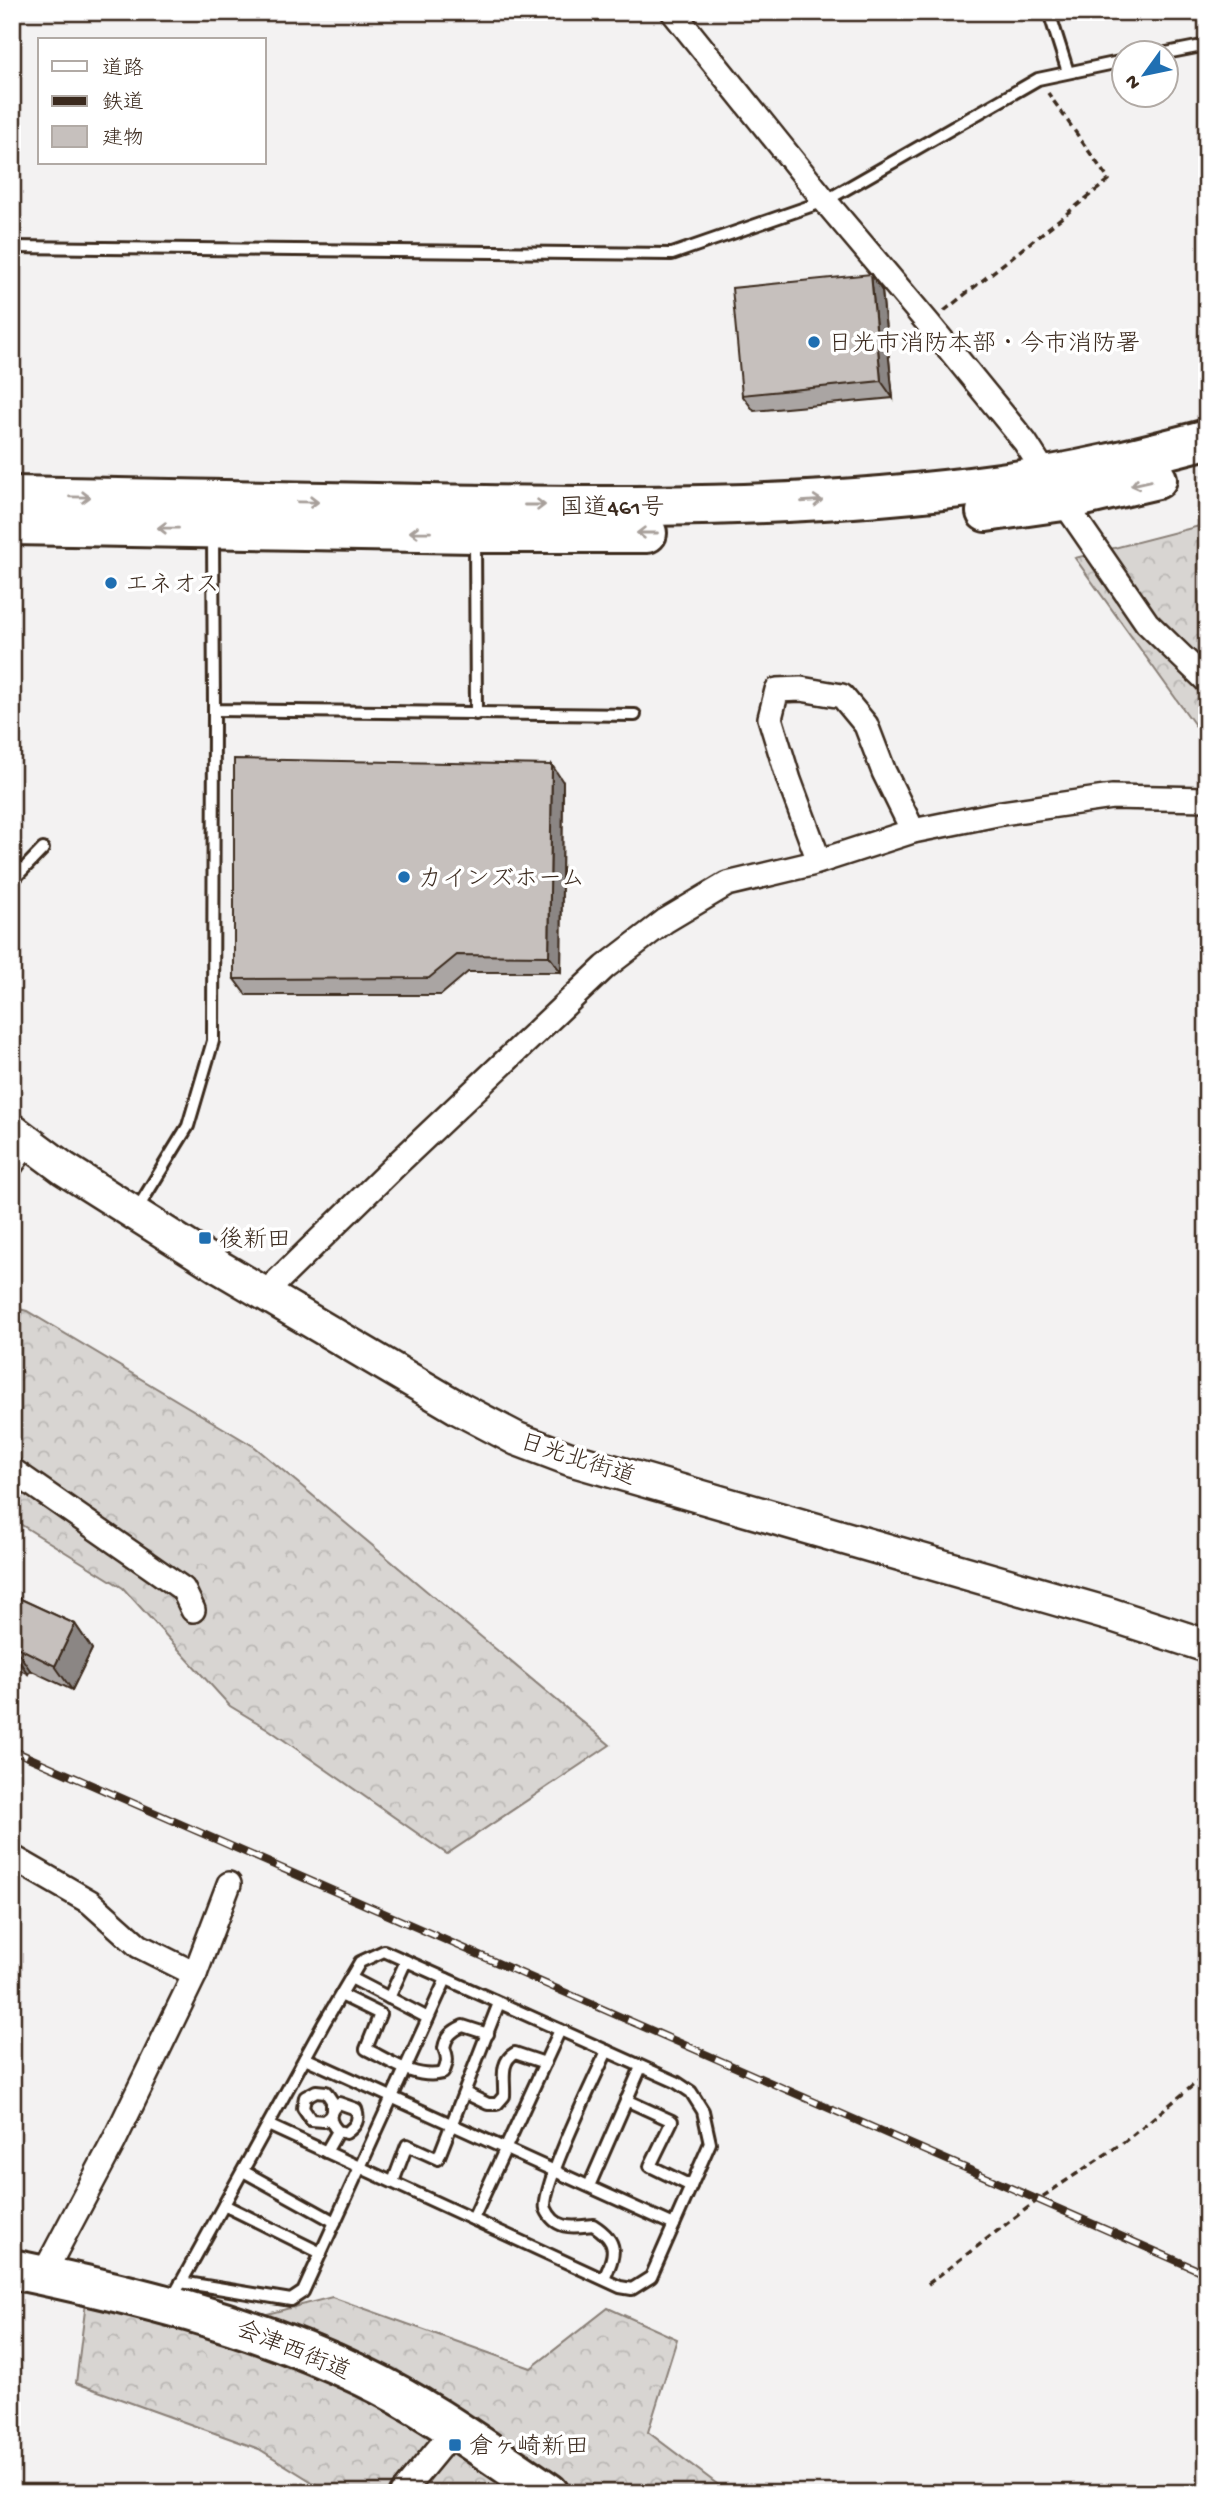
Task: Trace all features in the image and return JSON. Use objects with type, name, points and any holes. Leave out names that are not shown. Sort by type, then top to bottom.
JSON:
[{"type":"highway","name":"国道461号","points":[[12,496],[654,506],[782,503],[938,491],[1055,489],[1142,456],[1207,439]]},
{"type":"highway","name":"国道461号","points":[[12,525],[475,533],[658,533],[788,527],[940,517],[1055,489],[1207,467]]},
{"type":"highway","name":"会津西街道","points":[[27,2272],[175,2293],[233,2323],[302,2349],[366,2378],[454,2430],[550,2493]]},
{"type":"street","points":[[673,12],[825,201],[1025,442],[1147,623],[1207,681]]},
{"type":"street","points":[[818,861],[770,718],[777,690],[801,689],[842,696],[866,725],[884,772],[913,831]]},
{"type":"street","points":[[265,1293],[408,1153],[606,967],[664,921],[727,884],[818,861],[913,831],[1002,813],[1112,797],[1207,799]]},
{"type":"street","name":"日光北街道","points":[[17,1145],[63,1168],[265,1293],[460,1409],[517,1439],[570,1459],[1112,1615],[1207,1646]]},
{"type":"street","points":[[12,1470],[183,1588],[193,1610]]},
{"type":"street","points":[[12,1857],[90,1902],[139,1946],[195,1974]]},
{"type":"street","points":[[27,2272],[114,2141],[195,1974],[229,1884]]},
{"type":"street","points":[[402,2493],[454,2430]]},
{"type":"lane","points":[[1049,12],[1068,72]]},
{"type":"lane","points":[[1180,50],[1207,45]]},
{"type":"lane","points":[[12,247],[671,254],[825,201],[1038,79],[1110,64]]},
{"type":"lane","points":[[135,1213],[188,1126],[213,1041],[213,528]]},
{"type":"lane","points":[[475,533],[476,714]]},
{"type":"lane","points":[[214,710],[635,715]]},
{"type":"lane","points":[[12,881],[43,849]]},
{"type":"lane","points":[[268,2125],[326,2152],[360,2167],[393,2182],[604,2279],[620,2287],[632,2289],[651,2277],[710,2143],[703,2111],[691,2092],[676,2082],[384,1951],[360,1962],[305,2058],[175,2293],[291,2300],[303,2292],[321,2253],[360,2167],[392,2097],[405,2068],[446,1979]]},
{"type":"lane","points":[[389,1998],[407,1961]]},
{"type":"lane","points":[[351,1978],[428,2018]]},
{"type":"lane","points":[[341,1994],[380,2014],[366,2049],[405,2068],[430,2076],[443,2073],[448,2056],[444,2048],[445,2042],[452,2032],[463,2025],[488,2034]]},
{"type":"lane","points":[[393,2182],[407,2145],[438,2159],[499,2003]]},
{"type":"lane","points":[[473,2219],[560,2030]]},
{"type":"lane","points":[[604,2279],[613,2258],[608,2235],[593,2225],[573,2229],[563,2225],[546,2208],[545,2198],[554,2171],[607,2051]]},
{"type":"lane","points":[[465,2093],[488,2104],[497,2104],[503,2096],[503,2066],[507,2057],[515,2053],[545,2063]]},
{"type":"lane","points":[[305,2058],[674,2225]]},
{"type":"lane","points":[[589,2186],[641,2067]]},
{"type":"lane","points":[[324,2092],[333,2071]]},
{"type":"lane","points":[[324,2092],[316,2091],[305,2097],[303,2108],[307,2115],[316,2122],[324,2121],[331,2113],[339,2103],[347,2104],[356,2109],[358,2115],[354,2128],[346,2133],[338,2131],[331,2124],[331,2113],[330,2096],[324,2092]]},
{"type":"lane","points":[[626,2100],[672,2121],[650,2166],[691,2186]]},
{"type":"lane","points":[[326,2152],[338,2131]]},
{"type":"lane","points":[[243,2171],[335,2222]]},
{"type":"lane","points":[[223,2205],[321,2253]]},
{"type":"path","points":[[928,323],[1109,180],[1038,79]]},
{"type":"path","points":[[928,2284],[1039,2199],[1124,2142],[1207,2074]]},
{"type":"green space","points":[[1207,524],[1207,742],[1075,558]]},
{"type":"green space","points":[[12,1307],[27,1311],[255,1447],[610,1745],[447,1854],[268,1729],[230,1706],[123,1588],[12,1519]]},
{"type":"green space","points":[[88,2286],[233,2323],[332,2297],[531,2368],[608,2308],[677,2339],[648,2432],[729,2493],[330,2493],[259,2449],[76,2383]]},
{"type":"building","points":[[871,274],[881,381],[742,395],[732,288]]},
{"type":"building","points":[[1207,513],[1207,532],[1202,515]]},
{"type":"building","name":"カインズホーム","points":[[234,759],[552,765],[549,956],[457,955],[429,978],[234,979]]},
{"type":"building","points":[[12,1595],[75,1624],[55,1666],[13,1645],[12,1648]]},
{"type":"railway","points":[[12,1750],[1207,2274]]},
{"type":"place","name":"日光市消防本部・今市消防署","points":[[814,342]]},
{"type":"place","name":"エネオス","points":[[111,583]]},
{"type":"place","name":"カインズホーム","points":[[404,877]]},
{"type":"place","name":"後新田","points":[[205,1238]]},
{"type":"place","name":"倉ヶ崎新田","points":[[455,2445]]}]
